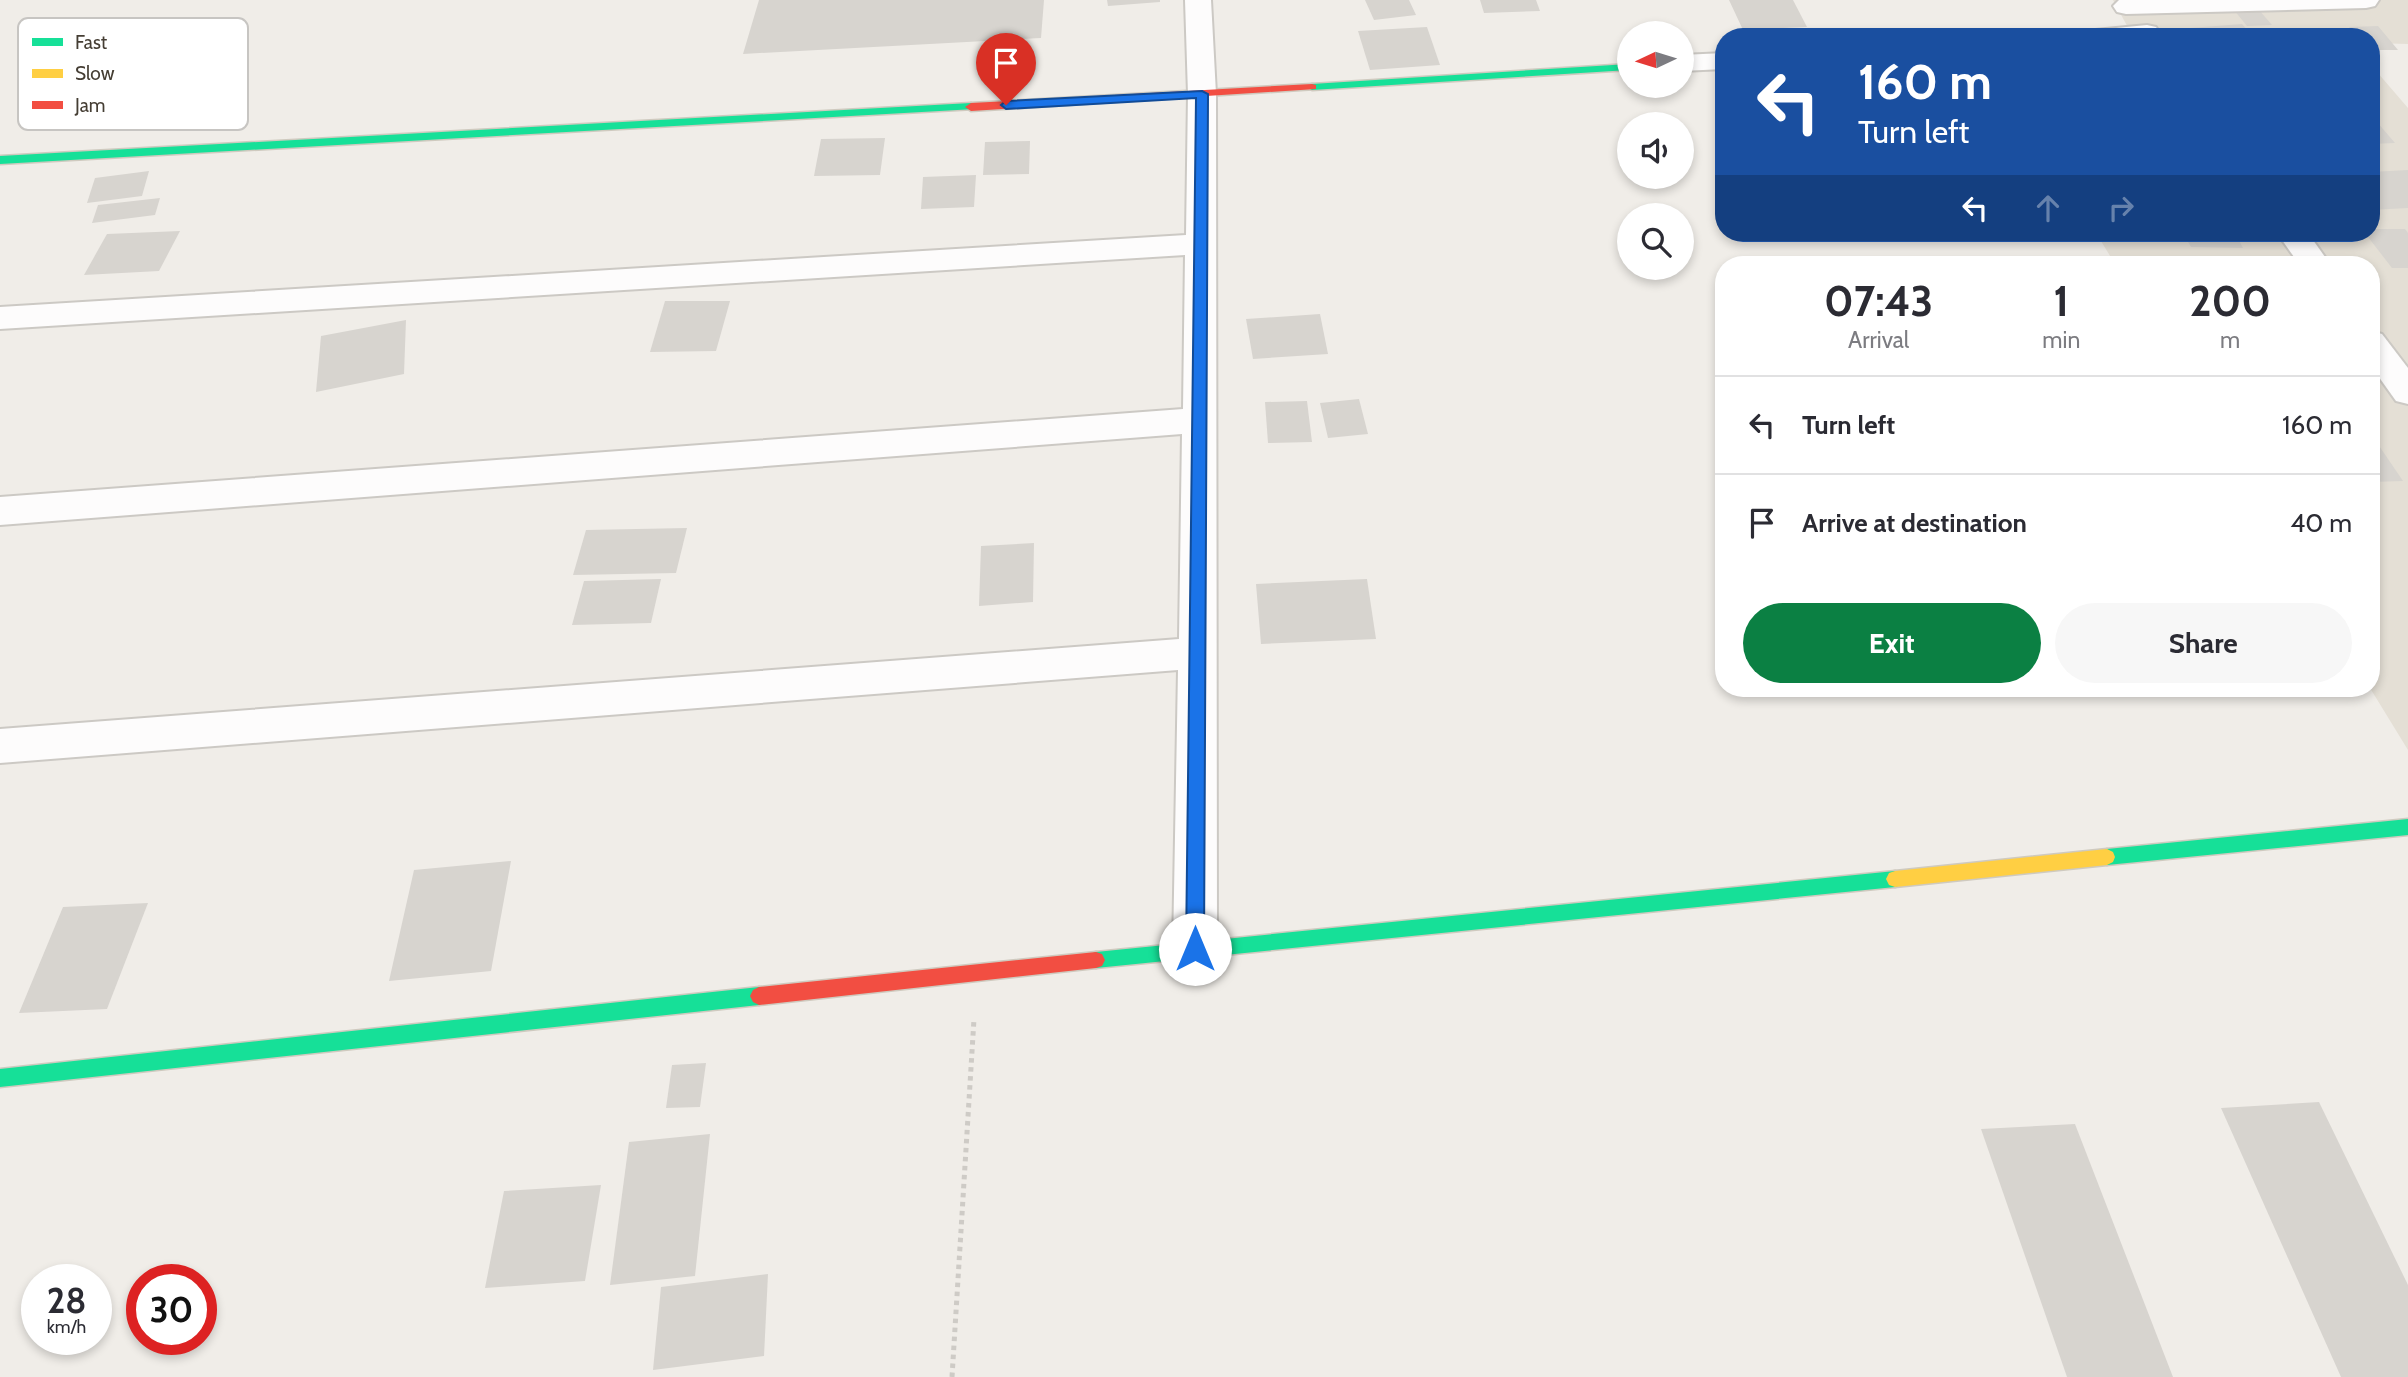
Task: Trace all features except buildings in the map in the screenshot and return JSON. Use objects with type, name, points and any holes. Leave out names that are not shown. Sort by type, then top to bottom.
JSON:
[{"type":"street","points":[[1195,949],[1202,94],[1198,0]]},
{"type":"street","points":[[2124,3],[2366,0]]},
{"type":"street","points":[[2124,3],[2143,28]]},
{"type":"street","points":[[1694,62],[1715,61]]},
{"type":"street","points":[[0,160],[1202,94],[1617,68]]},
{"type":"street","points":[[0,318],[1200,244]]},
{"type":"street","points":[[2380,354],[2408,392]]},
{"type":"street","points":[[0,512],[1199,420]]},
{"type":"street","points":[[0,746],[1198,653]]},
{"type":"street","points":[[0,1078],[1195,949],[2408,827]]},
{"type":"path","points":[[952,1377],[977,973]]},
{"type":"shaded area","points":[[2113,0],[2408,0],[2408,44],[2380,43],[2380,28],[2128,28]]},
{"type":"shaded area","points":[[2380,75],[2408,108],[2408,750],[2376,697],[2380,697],[2380,256],[2110,256],[2102,242],[2380,242]]},
{"type":"traffic: fast","points":[[1312,87],[1617,68]]},
{"type":"traffic: fast","points":[[0,160],[971,107]]},
{"type":"traffic: fast","points":[[2107,857],[2408,827]]},
{"type":"traffic: fast","points":[[1096,960],[1895,879]]},
{"type":"traffic: fast","points":[[0,1078],[759,996]]},
{"type":"traffic: slow","points":[[1895,879],[2107,857]]},
{"type":"traffic: jam","points":[[971,107],[1312,87]]},
{"type":"traffic: jam","points":[[759,996],[1096,960]]},
{"type":"route","points":[[1006,105],[1202,94],[1195,949]]}]
